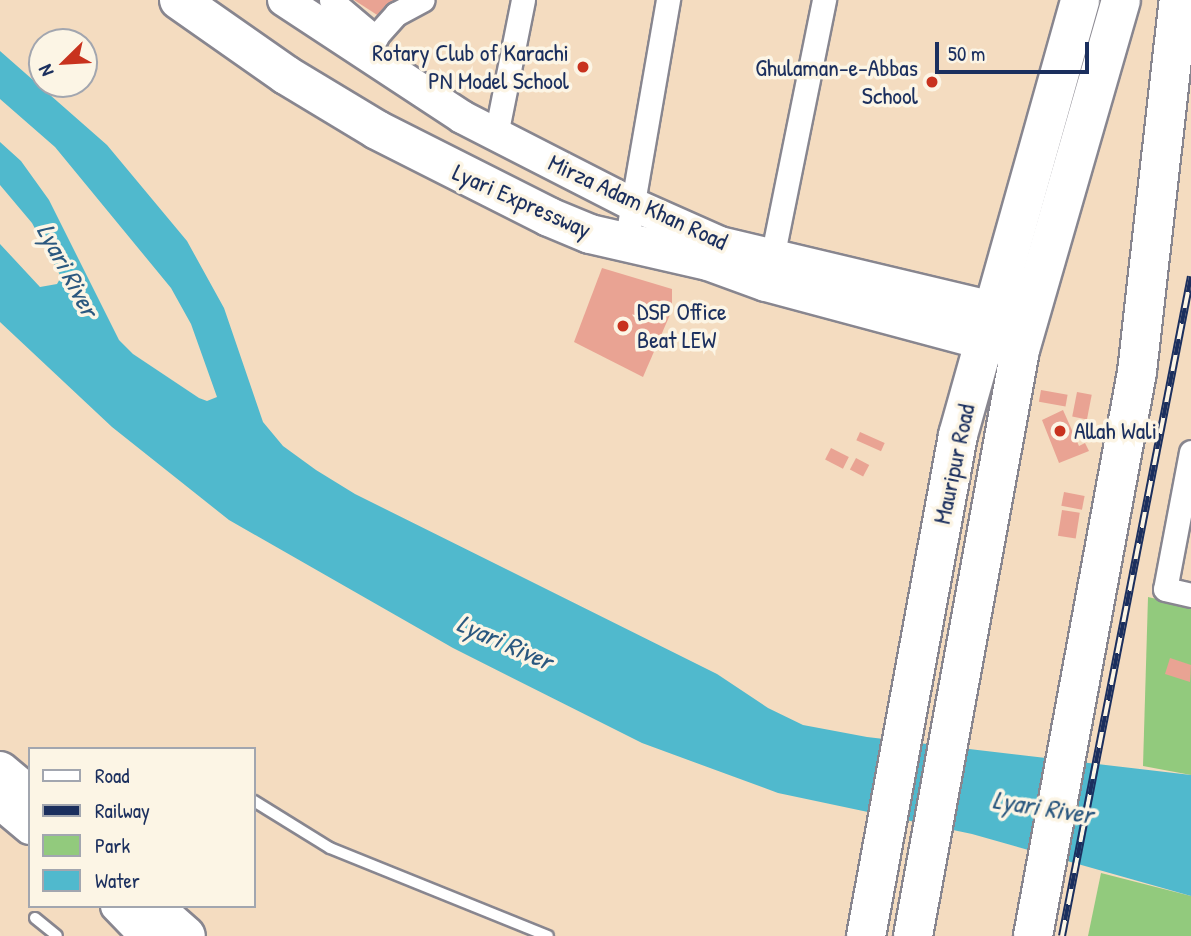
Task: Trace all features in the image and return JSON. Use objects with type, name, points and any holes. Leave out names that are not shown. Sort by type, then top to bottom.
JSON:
[{"type":"highway","name":"Lyari Expressway","points":[[178,0],[286,75],[377,130],[549,218],[626,243],[708,261],[766,282],[1025,333]]},
{"type":"highway","name":"Mauripur Road","points":[[866,936],[958,435],[1080,0]]},
{"type":"highway","name":"Mauripur Road","points":[[913,936],[1025,333],[1121,0]]},
{"type":"highway","points":[[1033,936],[1137,372],[1179,0]]},
{"type":"highway","points":[[0,771],[28,794]]},
{"type":"main road","name":"Mirza Adam Khan Road","points":[[284,0],[369,45],[496,135],[632,204],[720,243],[987,324]]},
{"type":"main road","points":[[0,803],[28,826]]},
{"type":"main road","points":[[122,908],[168,928]]},
{"type":"street","points":[[331,0],[369,45],[396,14],[422,0]]},
{"type":"street","points":[[496,135],[523,0]]},
{"type":"street","points":[[626,243],[668,0]]},
{"type":"street","points":[[772,258],[824,0]]},
{"type":"street","points":[[1191,452],[1165,589],[1191,595]]},
{"type":"lane","points":[[256,802],[330,848],[548,936]]},
{"type":"lane","points":[[35,918],[57,936]]},
{"type":"green space","points":[[1148,597],[1191,607],[1191,775],[1143,766]]},
{"type":"green space","points":[[1101,873],[1191,896],[1191,936],[1088,936]]},
{"type":"water","name":"Lyari River","points":[[0,51],[28,76],[28,98],[54,98],[107,145],[187,241],[224,308],[263,422],[283,446],[316,470],[355,494],[717,674],[768,708],[803,725],[867,737],[1191,775],[1191,896],[972,834],[778,793],[642,743],[453,648],[229,520],[112,427],[0,322],[0,244],[40,287],[57,284],[61,277],[32,223],[0,185],[0,142],[21,161],[49,200],[119,340],[133,354],[199,398],[207,401],[217,397],[191,324],[171,288],[55,147],[0,99]]},
{"type":"building","points":[[354,0],[404,0],[385,20]]},
{"type":"building","name":"DSP Office Beat LEW","points":[[602,268],[672,289],[672,310],[643,377],[574,342]]},
{"type":"building","points":[[1041,390],[1068,395],[1066,407],[1039,402]]},
{"type":"building","points":[[1077,392],[1092,395],[1087,419],[1072,417]]},
{"type":"building","name":"Allah Wali","points":[[1063,410],[1079,446],[1085,443],[1089,451],[1059,463],[1042,420]]},
{"type":"building","points":[[860,432],[885,443],[881,451],[856,440]]},
{"type":"building","points":[[831,448],[849,457],[843,469],[825,460]]},
{"type":"building","points":[[856,458],[869,465],[863,477],[850,469]]},
{"type":"building","points":[[1064,492],[1085,496],[1082,510],[1061,506]]},
{"type":"building","points":[[1062,510],[1080,513],[1076,538],[1058,536]]},
{"type":"building","points":[[1170,658],[1191,665],[1190,682],[1165,674]]},
{"type":"railway","points":[[1062,936],[1191,276]]},
{"type":"place","name":"Rotary Club of Karachi PN Model School","points":[[583,67]]},
{"type":"place","name":"Ghulaman-e-Abbas School","points":[[932,82]]},
{"type":"place","name":"DSP Office Beat LEW","points":[[623,326]]},
{"type":"place","name":"Allah Wali","points":[[1060,431]]}]
